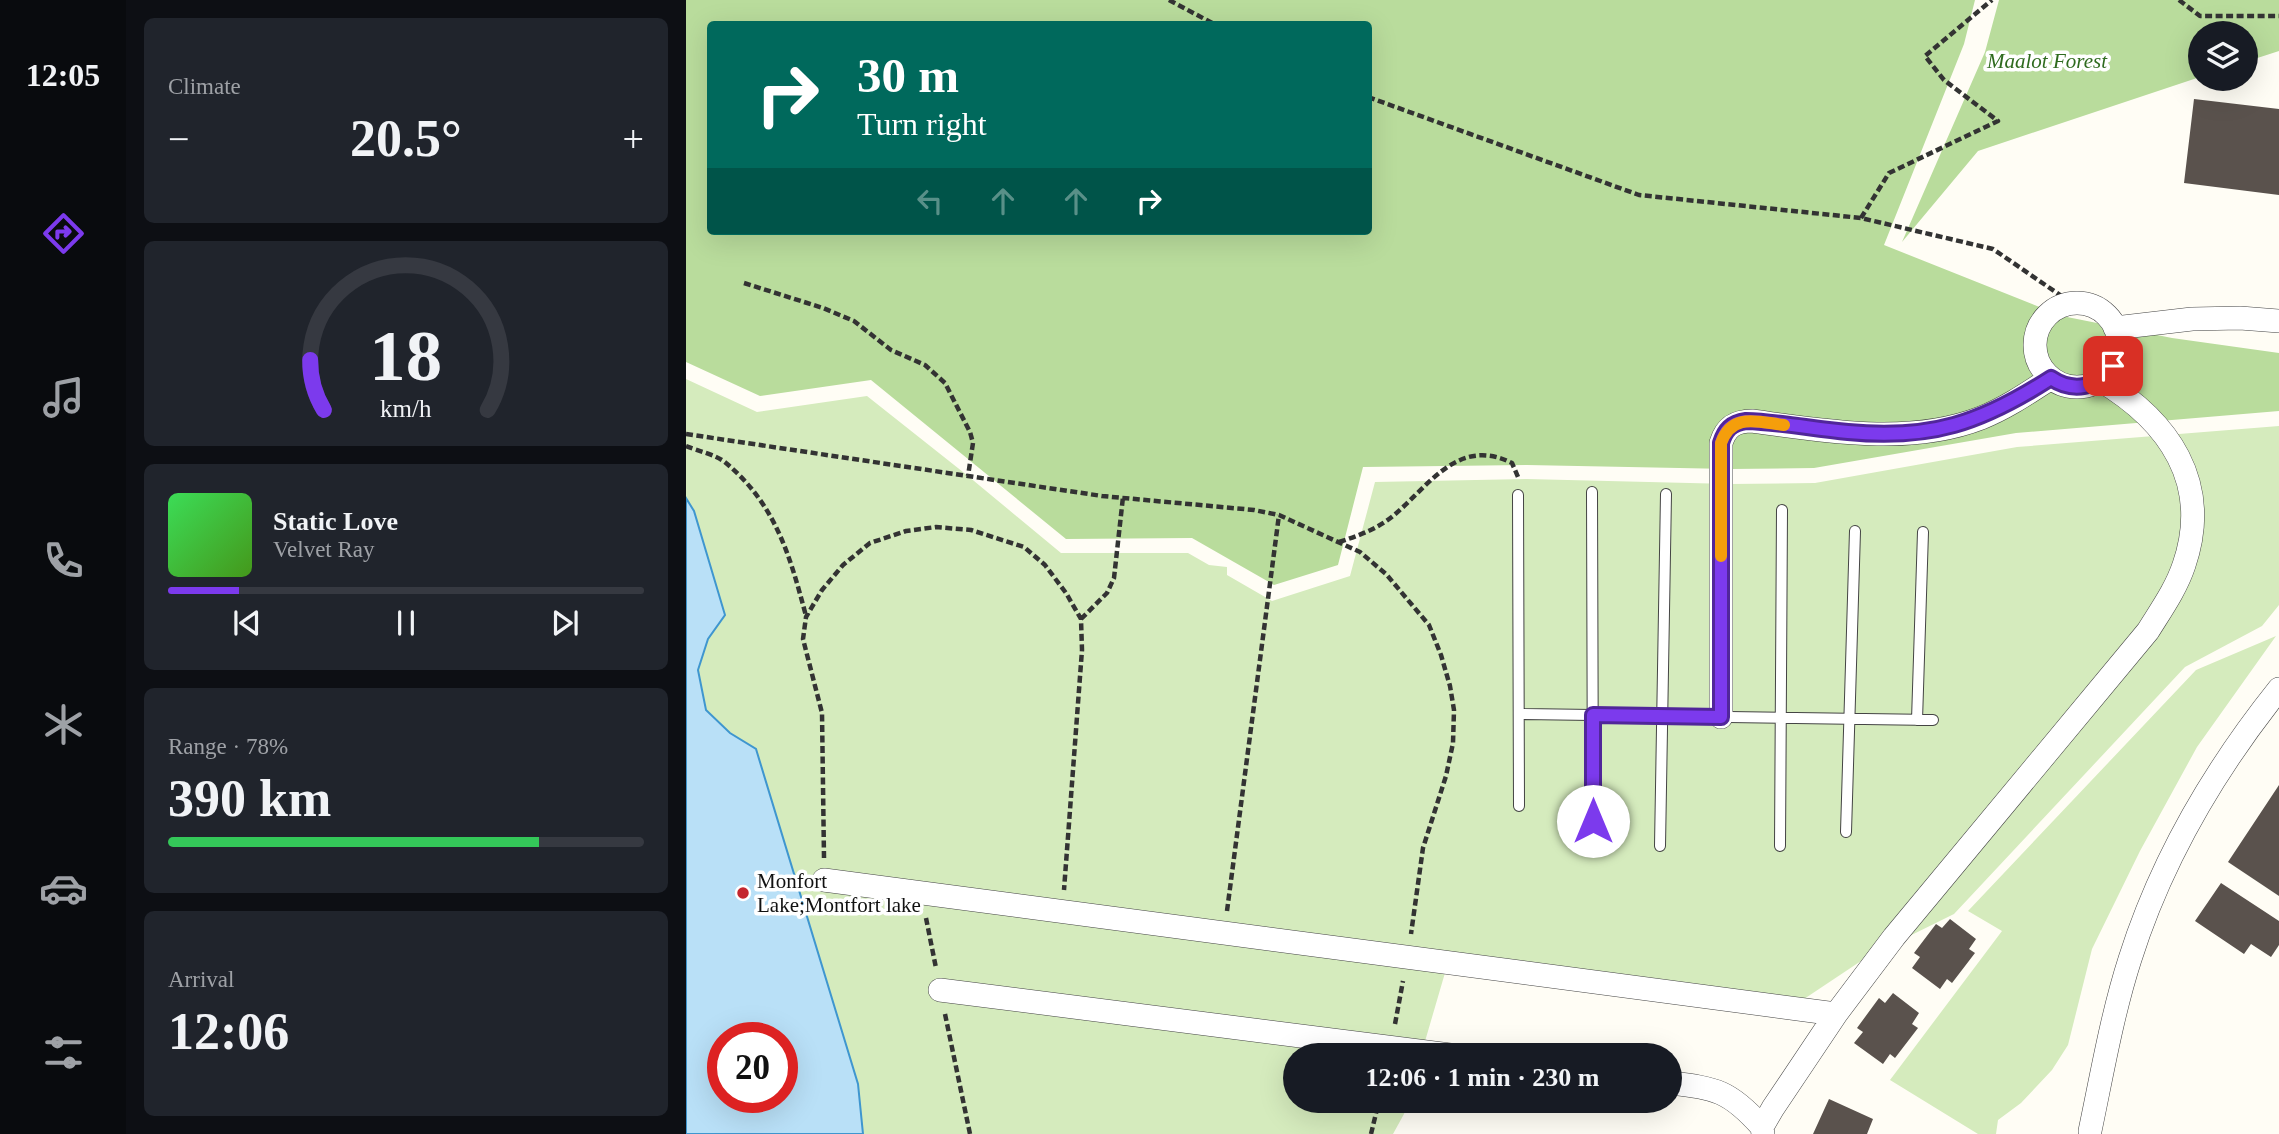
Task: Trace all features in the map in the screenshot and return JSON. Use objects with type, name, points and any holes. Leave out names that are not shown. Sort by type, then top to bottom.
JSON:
[{"type":"street","points":[[2086,304],[2108,317],[2115,328],[2119,341],[2118,354],[2110,372],[2088,386],[2062,385],[2042,368],[2036,356],[2038,330],[2049,314],[2060,307],[2086,304]]},
{"type":"street","points":[[2115,328],[2208,319],[2279,321]]},
{"type":"street","points":[[1721,717],[1721,443],[1728,428],[1735,423],[1746,421],[1873,434],[1940,430],[1980,418],[2015,401],[2051,378]]},
{"type":"street","points":[[1682,1084],[1712,1088],[1741,1105],[1763,1131],[1836,1014],[1894,937],[2148,632],[2170,597],[2184,565],[2191,534],[2192,505],[2187,478],[2177,453],[2163,431],[2124,394],[2100,380]]},
{"type":"street","points":[[2088,1133],[2130,959],[2148,911],[2192,819],[2242,739],[2279,689]]},
{"type":"street","points":[[824,880],[1836,1014]]},
{"type":"street","points":[[940,990],[1351,1043]]},
{"type":"lane","points":[[1592,492],[1593,821]]},
{"type":"lane","points":[[1660,846],[1666,494]]},
{"type":"lane","points":[[1518,495],[1519,806]]},
{"type":"lane","points":[[1780,846],[1782,510]]},
{"type":"lane","points":[[1846,832],[1855,531]]},
{"type":"lane","points":[[1917,720],[1923,532]]},
{"type":"lane","points":[[1519,714],[1933,720]]},
{"type":"path","points":[[1169,0],[1208,21]]},
{"type":"path","points":[[1861,218],[1889,173],[1998,121],[1944,80],[1925,57],[1992,0]]},
{"type":"path","points":[[2179,0],[2200,16],[2279,16]]},
{"type":"path","points":[[1372,98],[1639,195],[1861,218],[1993,249],[2073,304]]},
{"type":"path","points":[[744,283],[823,308],[854,321],[891,350],[925,365],[945,383],[970,432],[973,443],[968,476]]},
{"type":"path","points":[[686,434],[1123,497],[1254,510],[1279,515],[1360,552],[1386,574],[1429,625],[1441,654],[1454,710],[1453,743],[1447,776],[1423,848],[1408,957],[1391,1043]]},
{"type":"path","points":[[686,446],[725,461],[763,502],[788,549],[806,617],[803,639],[822,713],[824,880]]},
{"type":"path","points":[[1337,542],[1377,527],[1392,517],[1436,474],[1456,461],[1471,456],[1485,454],[1512,463],[1518,474],[1518,495]]},
{"type":"path","points":[[1081,619],[1107,593],[1114,578],[1123,497]]},
{"type":"path","points":[[1224,933],[1279,515]]},
{"type":"path","points":[[806,617],[822,590],[843,565],[870,543],[906,531],[936,527],[971,530],[1024,547],[1045,565],[1081,619],[1082,650],[1063,912]]},
{"type":"path","points":[[1371,1134],[1376,1113]]},
{"type":"green space","points":[[686,0],[1975,0],[1964,44],[1884,245],[2062,316],[2172,338],[2279,353],[2279,411],[2016,433],[1814,468],[1527,465],[1363,467],[1338,565],[1274,585],[1192,538],[1066,539],[871,380],[760,396],[686,362]]},
{"type":"green space","name":"Maalot Forest","points":[[1999,0],[2279,0],[2279,51],[2258,58],[2258,21],[2188,21],[2188,81],[1978,151],[1902,242],[1985,52]]},
{"type":"green space","points":[[686,379],[757,412],[867,396],[1061,553],[1188,553],[1209,565],[1227,567],[1227,575],[1272,601],[1350,576],[1375,482],[1527,479],[1730,484],[1815,483],[2017,447],[2279,426],[2279,605],[2262,626],[2185,667],[1954,914],[1867,957],[1798,1003],[1447,966],[1425,1043],[1283,1043],[1283,1113],[1404,1113],[1393,1134],[686,1134]]},
{"type":"green space","points":[[2276,636],[2197,747],[2140,851],[2092,949],[2068,1045],[2052,1070],[2021,1103],[1998,1120],[1996,1134],[1978,1134],[1890,1080],[2002,931],[1968,911],[2196,670]]},
{"type":"water","name":"Monfort Lake;Montfort lake","points":[[686,498],[694,511],[725,615],[708,639],[698,670],[706,710],[730,733],[756,749],[858,1084],[863,1134],[686,1134]]},
{"type":"building","points":[[2194,99],[2279,109],[2279,195],[2184,183]]},
{"type":"building","points":[[2279,785],[2279,896],[2228,862]]},
{"type":"building","points":[[2221,883],[2279,921],[2279,945],[2271,957],[2251,944],[2244,954],[2195,921]]},
{"type":"building","points":[[1950,919],[1976,939],[1969,949],[1975,953],[1952,983],[1947,979],[1940,989],[1912,968],[1920,957],[1914,953],[1936,924],[1942,928]]},
{"type":"building","points":[[1893,993],[1919,1013],[1912,1024],[1918,1028],[1895,1058],[1890,1054],[1883,1064],[1854,1043],[1863,1032],[1857,1028],[1879,998],[1885,1003]]},
{"type":"building","points":[[1829,1099],[1873,1119],[1867,1134],[1813,1134]]},
{"type":"slow traffic","points":[[1721,556],[1721,443],[1724,434],[1728,428],[1740,422],[1784,425]]},
{"type":"place","name":"Monfort Lake;Montfort lake","points":[[743,893]]},
{"type":"route","points":[[1593,821],[1593,715],[1721,717],[1721,443],[1728,428],[1735,423],[1746,421],[1873,434],[1940,430],[1998,410],[2051,378],[2062,385],[2074,387],[2094,384],[2110,372],[2113,366]]}]
